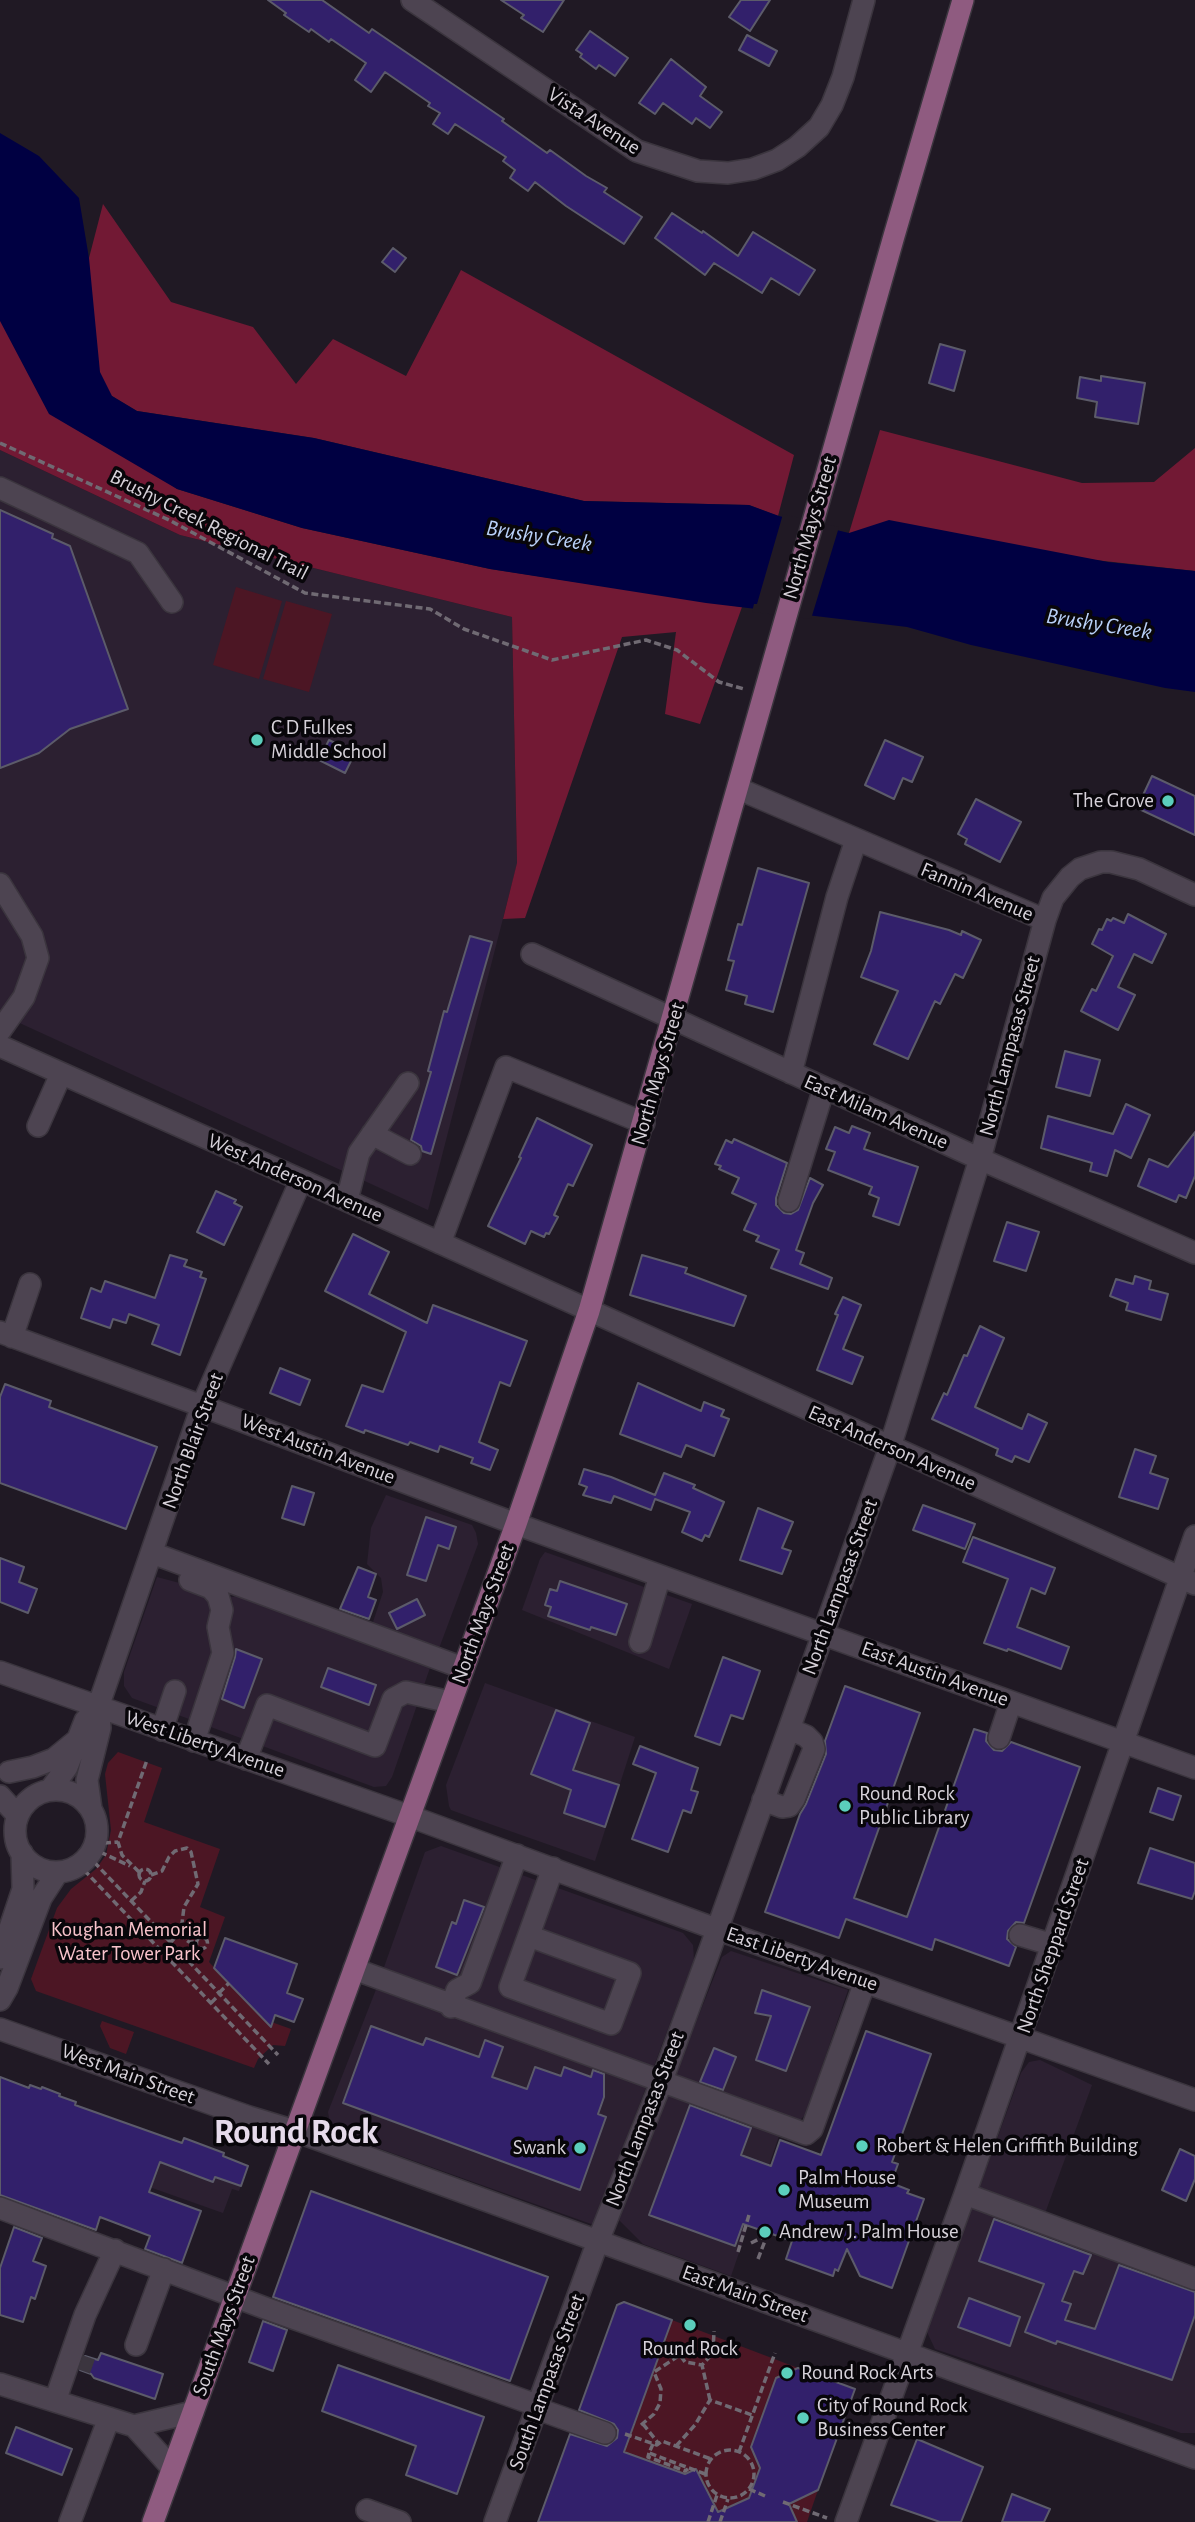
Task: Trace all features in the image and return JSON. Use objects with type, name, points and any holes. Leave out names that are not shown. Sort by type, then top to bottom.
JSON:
[{"type":"main road","name":"North Mays Street","points":[[295,2131],[516,1524],[589,1311],[963,0]]},
{"type":"main road","name":"South Mays Street","points":[[153,2522],[295,2131]]},
{"type":"street","name":"Vista Avenue","points":[[412,0],[636,151],[698,172],[728,173],[752,169],[777,160],[797,147],[819,127],[832,105],[843,77],[864,0]]},
{"type":"street","points":[[0,488],[138,554],[173,602]]},
{"type":"street","name":"Fannin Avenue","points":[[739,789],[1045,920],[1053,898],[1070,877],[1080,869],[1101,862],[1124,863],[1195,895]]},
{"type":"street","points":[[790,1073],[837,897],[856,840]]},
{"type":"street","points":[[0,884],[32,936],[38,958],[24,997],[0,1031]]},
{"type":"street","name":"North Lampasas Street","points":[[598,2241],[661,2083],[890,1447],[979,1159],[1045,920]]},
{"type":"street","name":"East Milam Avenue","points":[[532,954],[979,1159],[1195,1253]]},
{"type":"street","name":"West Anderson Avenue","points":[[0,1046],[589,1311]]},
{"type":"street","points":[[440,1243],[506,1067],[644,1123]]},
{"type":"street","points":[[38,1126],[61,1073]]},
{"type":"street","points":[[347,1200],[359,1153],[408,1083]]},
{"type":"street","points":[[789,1200],[824,1088]]},
{"type":"street","points":[[372,1134],[410,1154]]},
{"type":"street","name":"North Blair Street","points":[[48,1791],[67,1767],[85,1721],[98,1707],[202,1406],[301,1180]]},
{"type":"street","points":[[6,1335],[30,1284]]},
{"type":"street","name":"East Anderson Avenue","points":[[589,1311],[1189,1581]]},
{"type":"street","name":"West Austin Avenue","points":[[6,1335],[516,1524]]},
{"type":"street","name":"East Austin Avenue","points":[[516,1524],[1195,1768]]},
{"type":"street","name":"North Sheppard Street","points":[[837,2521],[907,2353],[1124,1743],[1189,1581],[1195,1536]]},
{"type":"street","points":[[150,1559],[463,1668]]},
{"type":"street","points":[[150,1559],[211,1588],[218,1595],[222,1610],[218,1627],[223,1653],[194,1741]]},
{"type":"street","points":[[640,1642],[660,1576]]},
{"type":"street","name":"West Liberty Avenue","points":[[0,1672],[410,1816]]},
{"type":"street","points":[[162,1730],[175,1691]]},
{"type":"street","points":[[246,1759],[267,1705],[375,1746],[393,1699],[406,1692],[450,1702]]},
{"type":"street","points":[[999,1738],[1011,1702]]},
{"type":"street","name":"North Blair Street","points":[[91,1809],[87,1780],[100,1728],[98,1707]]},
{"type":"street","points":[[763,1800],[782,1807],[789,1805],[794,1799],[814,1749],[806,1736],[789,1729]]},
{"type":"street","points":[[4,1770],[33,1768],[54,1759],[78,1739]]},
{"type":"street","points":[[4,1770],[48,1791],[69,1792],[82,1798],[91,1809],[97,1822],[97,1837],[93,1850],[78,1865],[58,1872],[44,1870],[31,1863],[16,1840],[18,1816],[28,1801],[48,1791]]},
{"type":"street","points":[[0,1796],[18,1816]]},
{"type":"street","name":"East Liberty Avenue","points":[[410,1816],[716,1929],[1195,2100]]},
{"type":"street","points":[[0,1958],[23,1889],[22,1853]]},
{"type":"street","points":[[451,2007],[457,1990],[470,1983],[517,1855]]},
{"type":"street","points":[[528,1936],[630,1973],[611,2024],[510,1987],[528,1936],[553,1868]]},
{"type":"street","points":[[0,2000],[41,1898],[58,1872]]},
{"type":"street","points":[[1020,1935],[1053,1945]]},
{"type":"street","points":[[354,1969],[451,2007],[806,2134],[810,2132],[865,1982]]},
{"type":"street","name":"West Main Street","points":[[0,2029],[295,2131]]},
{"type":"street","name":"East Main Street","points":[[295,2131],[1195,2458]]},
{"type":"street","points":[[965,2194],[1195,2279]]},
{"type":"street","points":[[0,2208],[605,2433]]},
{"type":"street","name":"South Lampasas Street","points":[[495,2522],[598,2241]]},
{"type":"street","points":[[76,2369],[80,2328],[115,2250]]},
{"type":"street","points":[[136,2345],[164,2269]]},
{"type":"street","points":[[54,2401],[76,2369],[89,2340],[80,2328]]},
{"type":"street","points":[[0,2384],[134,2426],[194,2412]]},
{"type":"street","points":[[70,2522],[109,2418]]},
{"type":"street","points":[[134,2426],[169,2477]]},
{"type":"street","points":[[367,2510],[400,2522]]},
{"type":"path","name":"Brushy Creek Regional Trail","points":[[0,443],[169,520],[305,593],[430,609],[464,629],[552,660],[646,640],[677,650],[719,682],[763,695]]},
{"type":"path","points":[[145,1881],[139,1878],[138,1870],[122,1856],[118,1842],[147,1760]]},
{"type":"path","points":[[104,1843],[118,1842]]},
{"type":"path","points":[[131,1901],[141,1892],[145,1881],[151,1875],[162,1871],[174,1851],[187,1848],[191,1852],[198,1882],[184,1907],[182,1928],[163,1953]]},
{"type":"path","points":[[100,1852],[138,1870],[146,1868],[151,1875]]},
{"type":"path","points":[[94,1862],[278,2055]]},
{"type":"path","points":[[84,1870],[269,2064]]},
{"type":"path","points":[[179,1934],[189,1942],[197,1942]]},
{"type":"path","points":[[211,2003],[229,1983]]},
{"type":"path","points":[[738,2252],[749,2215]]},
{"type":"path","points":[[751,2243],[767,2234],[758,2259]]},
{"type":"path","points":[[702,2365],[713,2353],[715,2331]]},
{"type":"path","points":[[739,2452],[775,2353]]},
{"type":"path","points":[[659,2444],[642,2425],[654,2414],[661,2398],[660,2385],[654,2372],[680,2355],[685,2362],[702,2365]]},
{"type":"path","points":[[676,2446],[695,2425],[710,2400],[702,2365]]},
{"type":"path","points":[[710,2400],[752,2416]]},
{"type":"path","points":[[605,2433],[607,2427],[653,2444],[662,2441],[711,2459]]},
{"type":"path","points":[[653,2444],[648,2457],[685,2471],[690,2468],[705,2474]]},
{"type":"path","points":[[725,2450],[739,2452],[747,2457],[753,2467],[754,2479],[749,2489],[740,2497],[728,2499],[717,2496],[709,2487],[705,2474],[711,2459],[725,2450]]},
{"type":"path","points":[[749,2489],[765,2496]]},
{"type":"path","points":[[708,2522],[717,2496]]},
{"type":"path","points":[[720,2522],[728,2499]]},
{"type":"path","points":[[783,2502],[837,2521]]},
{"type":"shaded area","points":[[103,204],[171,302],[253,327],[296,384],[333,339],[406,376],[461,270],[794,455],[778,516],[749,505],[584,501],[314,438],[137,411],[112,396],[30,377],[177,489],[302,528],[490,569],[742,607],[700,724],[665,714],[676,632],[622,637],[525,918],[503,919],[517,863],[512,617],[180,535],[0,450],[0,319],[89,258]]},
{"type":"shaded area","points":[[880,430],[1082,483],[1154,482],[1195,448],[1195,571],[849,533]]},
{"type":"shaded area","name":"C D Fulkes Middle School","points":[[0,450],[180,535],[512,617],[517,864],[428,1210],[0,1014]]},
{"type":"shaded area","points":[[386,1495],[472,1525],[476,1533],[478,1544],[438,1651],[371,1628],[383,1592],[381,1578],[367,1564],[371,1528]]},
{"type":"shaded area","points":[[545,1552],[692,1604],[669,1669],[522,1610]]},
{"type":"shaded area","points":[[157,1577],[232,1597],[240,1595],[432,1662],[392,1777],[386,1786],[374,1787],[132,1698],[124,1686],[124,1672]]},
{"type":"shaded area","points":[[485,1683],[635,1737],[595,1861],[451,1810],[446,1785]]},
{"type":"shaded area","points":[[441,1846],[683,1933],[693,1945],[694,1960],[594,2225],[347,2137],[330,2123],[328,2112],[377,1987],[425,1852]]},
{"type":"shaded area","points":[[731,1951],[848,1990],[806,2114],[799,2121],[682,2085],[675,2075],[722,1957]]},
{"type":"shaded area","points":[[1040,2060],[1092,2085],[1040,2227],[1195,2283],[1195,2433],[1181,2433],[935,2349],[927,2332],[1021,2073],[1029,2062]]},
{"type":"shaded area","points":[[668,2090],[780,2133],[731,2276],[643,2244],[619,2220]]},
{"type":"shaded area","points":[[128,2124],[182,2144],[184,2138],[224,2153],[224,2156],[248,2166],[239,2191],[232,2189],[223,2213],[110,2173]]},
{"type":"green space","points":[[236,587],[282,601],[259,679],[213,665]]},
{"type":"green space","points":[[286,601],[332,614],[309,692],[263,679]]},
{"type":"green space","name":"Koughan Memorial Water Tower Park","points":[[118,1752],[162,1768],[144,1822],[220,1849],[200,1907],[225,1917],[209,1962],[263,2019],[291,2029],[285,2046],[273,2045],[258,2059],[254,2068],[36,1991],[31,1979],[57,1908],[71,1889],[96,1869],[106,1855],[111,1830],[105,1774],[108,1763]]},
{"type":"green space","points":[[102,2021],[134,2032],[126,2054],[110,2048],[100,2026]]},
{"type":"green space","points":[[672,2320],[798,2368],[776,2378],[751,2447],[760,2468],[800,2499],[818,2490],[807,2522],[797,2522],[795,2516],[747,2499],[724,2522],[710,2502],[712,2500],[698,2472],[693,2470],[685,2474],[570,2434],[578,2412],[632,2431]]},
{"type":"water","name":"Brushy Creek","points":[[0,133],[39,156],[79,198],[89,258],[100,372],[112,396],[137,411],[314,438],[584,501],[749,505],[779,516],[849,533],[889,520],[1108,562],[1195,571],[1195,692],[1165,688],[971,645],[907,627],[706,603],[490,569],[302,528],[177,489],[49,414],[0,321]]},
{"type":"pier","points":[[783,514],[839,527],[811,619],[752,612],[754,604],[757,604]]},
{"type":"building","points":[[268,0],[322,0],[369,33],[372,29],[504,119],[502,121],[547,153],[550,150],[607,188],[604,192],[642,217],[624,244],[535,182],[528,191],[510,178],[515,170],[503,161],[506,157],[455,124],[448,134],[433,124],[440,113],[385,72],[371,92],[355,80],[366,63],[331,39],[329,42],[311,29],[309,32]]},
{"type":"building","points":[[501,0],[564,0],[543,32],[521,18],[524,15]]},
{"type":"building","points":[[741,0],[770,0],[750,31],[729,17]]},
{"type":"building","points":[[590,31],[628,58],[615,76],[599,65],[596,69],[580,57],[582,54],[576,50]]},
{"type":"building","points":[[747,35],[777,51],[769,66],[739,50]]},
{"type":"building","points":[[671,59],[706,87],[700,96],[722,112],[710,128],[696,118],[692,124],[663,103],[655,114],[639,103]]},
{"type":"building","points":[[672,213],[738,256],[753,232],[815,270],[799,295],[771,278],[762,293],[714,263],[705,275],[655,238]]},
{"type":"building","points":[[393,248],[406,258],[395,272],[382,262]]},
{"type":"building","points":[[940,344],[965,351],[954,391],[929,383]]},
{"type":"building","points":[[1101,376],[1145,383],[1138,424],[1095,417],[1097,402],[1077,398],[1080,377],[1101,381]]},
{"type":"building","points":[[0,510],[53,534],[52,538],[70,546],[128,709],[70,729],[39,753],[0,768]]},
{"type":"building","points":[[329,740],[355,753],[345,773],[319,760]]},
{"type":"building","points":[[885,740],[923,757],[912,782],[903,778],[894,799],[865,785]]},
{"type":"building","name":"The Grove","points":[[1152,776],[1195,796],[1195,835],[1137,808]]},
{"type":"building","points":[[976,799],[1021,822],[1000,862],[965,844],[967,839],[958,834]]},
{"type":"building","points":[[758,868],[809,883],[773,1012],[745,1004],[747,996],[726,990],[734,961],[728,960],[738,924],[742,925]]},
{"type":"building","points":[[880,912],[961,935],[962,931],[981,940],[963,978],[955,974],[940,1004],[935,1001],[908,1059],[874,1044],[898,991],[861,977],[871,951]]},
{"type":"building","points":[[1128,914],[1166,934],[1152,963],[1134,954],[1118,987],[1135,995],[1118,1030],[1081,1011],[1092,989],[1096,991],[1113,956],[1092,944],[1099,929],[1102,930],[1107,919],[1111,921],[1113,918],[1124,923]]},
{"type":"building","points":[[470,936],[492,942],[431,1154],[422,1151],[421,1146],[411,1140],[431,1072],[428,1071],[444,1011],[447,1012]]},
{"type":"building","points":[[1065,1051],[1100,1060],[1090,1096],[1056,1087]]},
{"type":"building","points":[[1126,1104],[1150,1115],[1131,1158],[1115,1150],[1107,1176],[1090,1171],[1092,1163],[1041,1148],[1048,1116],[1113,1134]]},
{"type":"building","points":[[537,1118],[592,1145],[573,1186],[568,1184],[554,1215],[558,1217],[549,1234],[546,1233],[544,1237],[531,1231],[525,1244],[488,1226]]},
{"type":"building","points":[[852,1126],[870,1133],[864,1149],[918,1167],[899,1225],[873,1216],[879,1198],[869,1194],[872,1187],[828,1170],[835,1152],[826,1149],[835,1127],[849,1133]]},
{"type":"building","points":[[1195,1132],[1195,1176],[1186,1198],[1179,1195],[1176,1202],[1138,1186],[1149,1159],[1168,1167]]},
{"type":"building","points":[[734,1139],[787,1163],[776,1198],[776,1205],[784,1213],[791,1214],[798,1210],[810,1178],[823,1185],[813,1203],[796,1250],[804,1253],[800,1264],[832,1278],[828,1289],[771,1268],[779,1250],[756,1241],[759,1236],[744,1230],[756,1204],[732,1193],[739,1178],[719,1169],[721,1166],[715,1164],[726,1140],[732,1143]]},
{"type":"building","points":[[216,1191],[236,1200],[234,1203],[242,1207],[224,1245],[197,1232]]},
{"type":"building","points":[[1007,1222],[1039,1232],[1026,1271],[994,1261]]},
{"type":"building","points":[[353,1234],[389,1252],[369,1294],[427,1323],[433,1305],[527,1341],[510,1386],[500,1382],[479,1442],[498,1450],[490,1470],[471,1463],[473,1458],[440,1446],[438,1452],[346,1426],[362,1385],[383,1392],[406,1332],[325,1291]]},
{"type":"building","points":[[170,1255],[187,1260],[184,1266],[202,1272],[200,1277],[206,1279],[180,1355],[152,1344],[159,1325],[129,1314],[126,1323],[113,1319],[110,1328],[81,1318],[91,1288],[101,1292],[105,1281],[155,1298]]},
{"type":"building","points":[[642,1255],[687,1268],[685,1273],[746,1296],[734,1326],[630,1295]]},
{"type":"building","points":[[1135,1276],[1151,1281],[1149,1289],[1168,1294],[1161,1320],[1126,1310],[1128,1303],[1110,1296],[1116,1279],[1133,1284]]},
{"type":"building","points":[[843,1297],[861,1305],[843,1349],[863,1357],[852,1384],[817,1370]]},
{"type":"building","points":[[980,1326],[1004,1338],[975,1407],[1022,1429],[1028,1414],[1047,1423],[1029,1462],[1015,1456],[1012,1462],[996,1455],[998,1449],[932,1419],[944,1393],[947,1395]]},
{"type":"building","points":[[280,1368],[310,1380],[300,1405],[270,1393]]},
{"type":"building","points":[[638,1383],[701,1411],[704,1402],[724,1410],[721,1416],[729,1419],[714,1456],[686,1445],[681,1457],[620,1434]]},
{"type":"building","points":[[5,1384],[51,1401],[49,1407],[157,1447],[126,1529],[0,1483],[0,1397]]},
{"type":"building","points":[[1135,1449],[1156,1456],[1150,1473],[1168,1479],[1158,1509],[1119,1497]]},
{"type":"building","points":[[584,1469],[655,1495],[664,1473],[695,1485],[693,1488],[724,1502],[709,1537],[705,1535],[702,1541],[682,1532],[690,1512],[655,1499],[651,1510],[614,1496],[611,1503],[583,1495],[587,1487],[579,1484]]},
{"type":"building","points":[[292,1486],[314,1493],[304,1525],[282,1518]]},
{"type":"building","points":[[923,1505],[975,1524],[965,1549],[913,1530]]},
{"type":"building","points":[[758,1508],[793,1522],[782,1548],[791,1551],[782,1574],[740,1560]]},
{"type":"building","points":[[426,1517],[456,1527],[449,1549],[438,1545],[426,1581],[407,1575]]},
{"type":"building","points":[[973,1537],[1055,1568],[1045,1594],[1031,1588],[1017,1627],[1069,1647],[1061,1669],[984,1643],[1008,1579],[963,1562]]},
{"type":"building","points":[[0,1558],[24,1567],[19,1582],[37,1589],[28,1613],[0,1602]]},
{"type":"building","points":[[358,1567],[376,1574],[368,1597],[376,1600],[369,1619],[340,1609]]},
{"type":"building","points":[[560,1581],[627,1604],[616,1635],[591,1627],[590,1630],[548,1616],[551,1607],[545,1605],[550,1589],[557,1591]]},
{"type":"building","points":[[417,1599],[425,1615],[397,1629],[389,1613]]},
{"type":"building","points":[[236,1649],[262,1659],[244,1708],[222,1699]]},
{"type":"building","points":[[723,1657],[760,1671],[743,1719],[731,1715],[720,1745],[695,1736]]},
{"type":"building","points":[[328,1668],[376,1685],[369,1705],[321,1687]]},
{"type":"building","points":[[845,1686],[920,1713],[854,1898],[907,1917],[974,1729],[987,1733],[986,1741],[994,1750],[1002,1751],[1011,1742],[1080,1767],[1024,1923],[1016,1922],[1008,1931],[1007,1939],[1016,1947],[1009,1966],[935,1939],[932,1950],[846,1919],[839,1938],[765,1912],[800,1814],[826,1754],[825,1741]]},
{"type":"building","points":[[556,1710],[590,1723],[573,1770],[619,1785],[605,1827],[564,1813],[571,1790],[531,1774]]},
{"type":"building","points":[[640,1746],[698,1768],[691,1790],[698,1792],[691,1813],[683,1810],[668,1852],[632,1839],[656,1773],[633,1764]]},
{"type":"building","points":[[1158,1788],[1181,1796],[1173,1820],[1150,1812]]},
{"type":"building","points":[[1150,1848],[1195,1863],[1195,1891],[1192,1899],[1138,1883]]},
{"type":"building","points":[[464,1900],[484,1907],[457,1975],[436,1967],[452,1922],[456,1924]]},
{"type":"building","points":[[225,1938],[297,1964],[287,1993],[303,1999],[294,2022],[275,2015],[271,2027],[214,1968]]},
{"type":"building","points":[[762,1990],[810,2007],[786,2071],[756,2060],[771,2016],[755,2013]]},
{"type":"building","points":[[371,2026],[423,2045],[426,2038],[479,2057],[485,2040],[503,2047],[492,2077],[527,2089],[535,2067],[561,2076],[564,2067],[591,2077],[593,2070],[604,2074],[604,2097],[598,2114],[606,2117],[580,2190],[343,2103]]},
{"type":"building","points":[[866,2031],[931,2054],[892,2162],[898,2164],[891,2183],[924,2199],[892,2288],[860,2276],[847,2249],[838,2271],[835,2269],[833,2276],[786,2259],[792,2241],[743,2224],[735,2246],[649,2215],[690,2105],[751,2128],[741,2155],[771,2166],[780,2140],[821,2155]]},
{"type":"building","points":[[714,2048],[736,2057],[723,2090],[700,2082]]},
{"type":"building","points":[[0,2077],[29,2088],[30,2085],[41,2089],[42,2087],[76,2102],[75,2105],[182,2143],[184,2138],[224,2153],[223,2156],[248,2166],[241,2186],[215,2177],[213,2182],[160,2162],[149,2192],[201,2211],[182,2263],[145,2249],[150,2236],[100,2217],[96,2230],[0,2195]]},
{"type":"building","points":[[1180,2149],[1195,2156],[1195,2179],[1186,2201],[1162,2190]]},
{"type":"building","points":[[311,2191],[548,2277],[510,2381],[273,2297]]},
{"type":"building","points":[[994,2219],[1091,2255],[1083,2274],[1074,2271],[1062,2301],[1071,2304],[1065,2320],[1095,2329],[1119,2265],[1195,2292],[1195,2315],[1172,2380],[1025,2332],[1044,2284],[979,2261]]},
{"type":"building","points":[[14,2227],[42,2238],[33,2261],[46,2266],[35,2299],[31,2297],[23,2322],[0,2315],[0,2268]]},
{"type":"building","points":[[969,2298],[1020,2317],[1010,2346],[958,2327]]},
{"type":"building","points":[[624,2302],[672,2320],[624,2452],[685,2474],[696,2469],[718,2512],[749,2498],[760,2468],[751,2447],[776,2378],[798,2368],[855,2389],[818,2490],[789,2504],[797,2522],[538,2522],[570,2434],[607,2446],[617,2438],[618,2430],[614,2424],[579,2410],[617,2305]]},
{"type":"building","points":[[263,2321],[287,2330],[273,2371],[249,2362]]},
{"type":"building","points":[[101,2353],[163,2374],[155,2399],[94,2378],[80,2370],[85,2356],[98,2360]]},
{"type":"building","points":[[338,2365],[484,2417],[457,2494],[406,2475],[416,2446],[322,2411]]},
{"type":"building","points":[[16,2427],[72,2449],[62,2475],[6,2453]]},
{"type":"building","points":[[917,2439],[983,2467],[961,2522],[940,2522],[891,2505]]},
{"type":"building","points":[[1012,2494],[1050,2509],[1044,2522],[1002,2522]]},
{"type":"tunnel","points":[[80,2370],[85,2356]]},
{"type":"place","name":"C D Fulkes Middle School","points":[[257,740]]},
{"type":"place","name":"The Grove","points":[[1168,801]]},
{"type":"place","name":"Round Rock Public Library","points":[[845,1806]]},
{"type":"place","name":"Robert & Helen Griffith Building","points":[[862,2146]]},
{"type":"place","name":"Swank","points":[[580,2148]]},
{"type":"place","name":"Palm House Museum","points":[[784,2190]]},
{"type":"place","name":"Andrew J. Palm House","points":[[765,2232]]},
{"type":"place","name":"Round Rock","points":[[690,2325]]},
{"type":"place","name":"Round Rock Arts","points":[[787,2373]]},
{"type":"place","name":"City of Round Rock Business Center","points":[[803,2418]]},
{"type":"district","name":"Round Rock","points":[[296,2132]]}]
